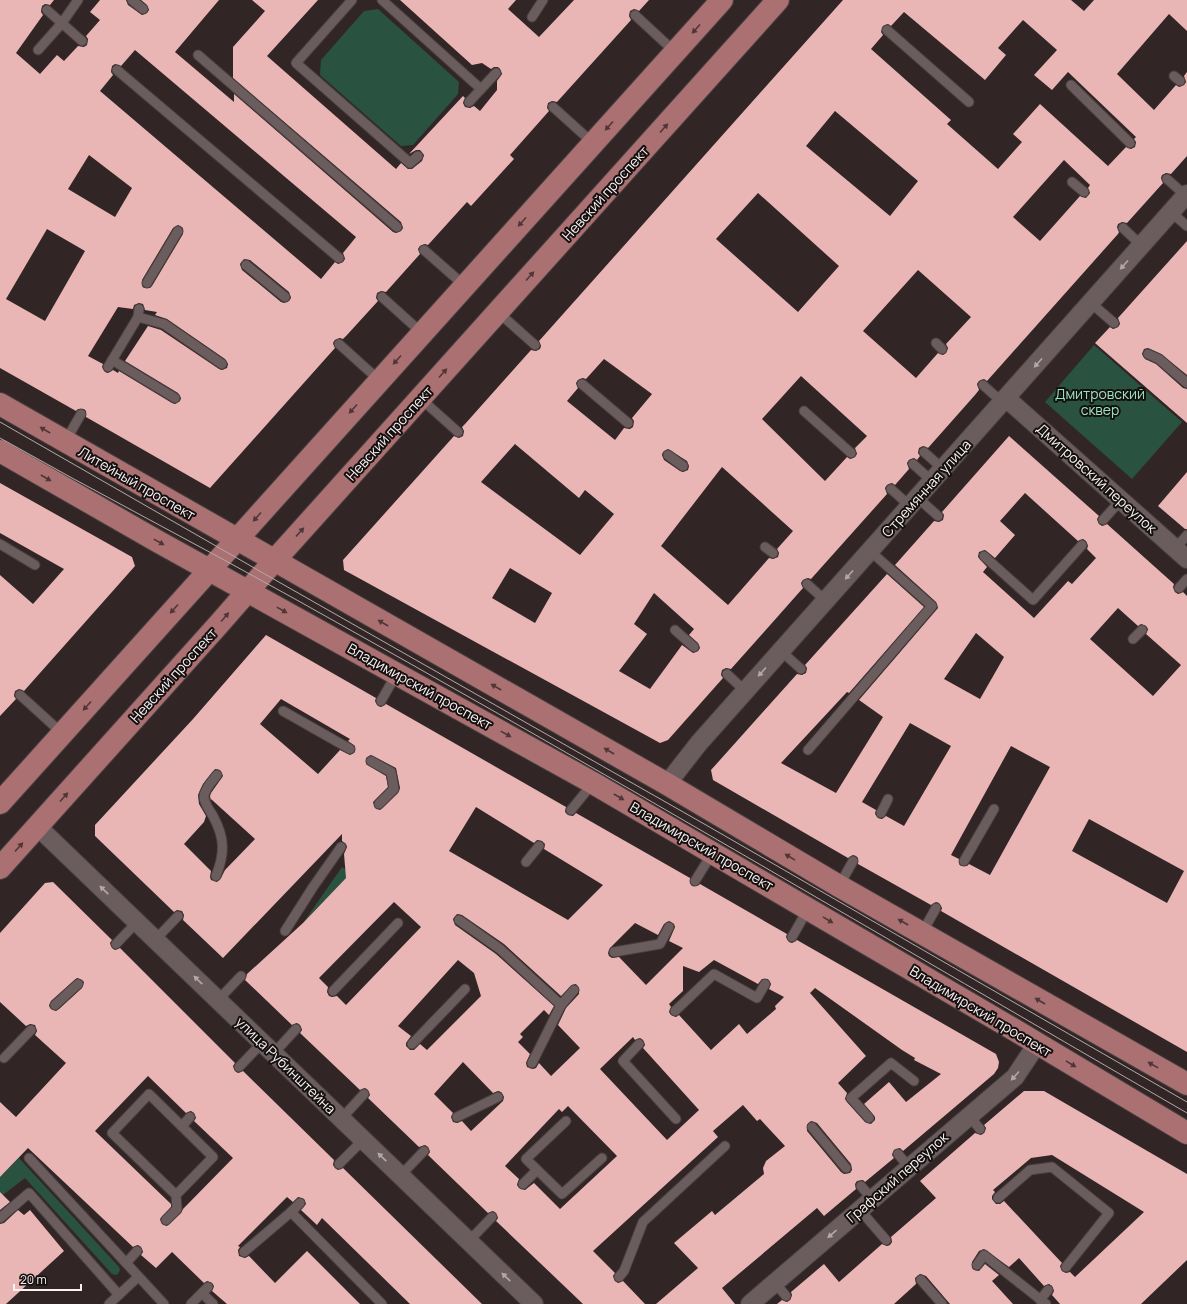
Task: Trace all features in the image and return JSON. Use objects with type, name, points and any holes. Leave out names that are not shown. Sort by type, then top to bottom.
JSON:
[{"type":"main road","points":[[0,803],[722,0]]},
{"type":"main road","name":"Невский проспект","points":[[0,868],[778,0]]},
{"type":"main road","name":"Литейный проспект","points":[[0,404],[274,561]]},
{"type":"main road","points":[[4,456],[210,570]]},
{"type":"main road","points":[[274,561],[667,784],[839,886],[1187,1084]]},
{"type":"main road","name":"Владимирский проспект","points":[[210,570],[593,782],[1187,1133]]},
{"type":"street","name":"Стремянная улица","points":[[667,784],[691,753],[745,691],[1186,195]]},
{"type":"street","name":"Дмитровский переулок","points":[[1004,400],[1121,500],[1181,554]]},
{"type":"street","name":"улица Рубинштейна","points":[[38,826],[534,1304]]},
{"type":"street","name":"Графский переулок","points":[[750,1304],[780,1290],[864,1198],[904,1161],[975,1122],[1015,1077],[1037,1044]]},
{"type":"lane","points":[[38,50],[62,23],[78,0]]},
{"type":"lane","points":[[132,0],[142,9]]},
{"type":"lane","points":[[352,0],[296,63],[410,163],[418,156]]},
{"type":"lane","points":[[382,0],[481,89]]},
{"type":"lane","points":[[532,17],[543,0]]},
{"type":"lane","points":[[47,10],[82,41]]},
{"type":"lane","points":[[635,15],[675,52]]},
{"type":"lane","points":[[887,30],[969,102]]},
{"type":"lane","points":[[198,55],[397,228]]},
{"type":"lane","points":[[117,70],[339,258]]},
{"type":"lane","points":[[469,102],[496,73]]},
{"type":"lane","points":[[1071,85],[1130,143]]},
{"type":"lane","points":[[553,107],[593,143]]},
{"type":"lane","points":[[1167,179],[1186,195]]},
{"type":"lane","points":[[1072,182],[1084,192]]},
{"type":"lane","points":[[1171,212],[1187,226]]},
{"type":"lane","points":[[1123,228],[1142,246]]},
{"type":"lane","points":[[147,283],[178,231]]},
{"type":"lane","points":[[424,250],[465,286]]},
{"type":"lane","points":[[246,265],[285,297]]},
{"type":"lane","points":[[382,297],[422,333]]},
{"type":"lane","points":[[1091,303],[1114,323]]},
{"type":"lane","points":[[498,312],[535,345]]},
{"type":"lane","points":[[174,398],[110,364],[138,313],[164,324],[222,364]]},
{"type":"lane","points":[[339,344],[379,380]]},
{"type":"lane","points":[[1148,354],[1159,360],[1187,383]]},
{"type":"lane","points":[[582,384],[628,423]]},
{"type":"lane","points":[[983,385],[1004,400]]},
{"type":"lane","points":[[420,398],[458,432]]},
{"type":"lane","points":[[804,411],[851,453]]},
{"type":"lane","points":[[65,442],[81,414]]},
{"type":"lane","points":[[924,452],[938,475]]},
{"type":"lane","points":[[668,454],[683,466]]},
{"type":"lane","points":[[913,464],[938,475]]},
{"type":"lane","points":[[891,489],[938,516]]},
{"type":"lane","points":[[1103,520],[1121,500]]},
{"type":"lane","points":[[1181,554],[1187,535]]},
{"type":"lane","points":[[0,544],[35,564]]},
{"type":"lane","points":[[984,556],[1033,600],[1082,544]]},
{"type":"lane","points":[[766,547],[773,553]]},
{"type":"lane","points":[[808,750],[840,705],[932,606],[870,551]]},
{"type":"lane","points":[[1179,588],[1187,579]]},
{"type":"lane","points":[[807,584],[826,601]]},
{"type":"lane","points":[[675,630],[694,646]]},
{"type":"lane","points":[[1133,639],[1142,630]]},
{"type":"lane","points":[[781,651],[801,669]]},
{"type":"lane","points":[[381,701],[396,674]]},
{"type":"lane","points":[[727,674],[745,691]]},
{"type":"lane","points":[[20,695],[63,734]]},
{"type":"lane","points":[[283,711],[350,749]]},
{"type":"lane","points":[[371,761],[391,772],[394,789],[379,804]]},
{"type":"lane","points":[[216,876],[222,861],[223,844],[219,828],[206,806],[204,795],[208,785],[217,775]]},
{"type":"lane","points":[[571,810],[593,782]]},
{"type":"lane","points":[[881,813],[888,799]]},
{"type":"lane","points":[[964,861],[994,809]]},
{"type":"lane","points":[[526,862],[539,846]]},
{"type":"lane","points":[[285,931],[341,847]]},
{"type":"lane","points":[[695,881],[713,852]]},
{"type":"lane","points":[[839,886],[853,861]]},
{"type":"lane","points":[[792,937],[808,908]]},
{"type":"lane","points":[[922,933],[936,908]]},
{"type":"lane","points":[[156,940],[178,916]]},
{"type":"lane","points":[[459,920],[500,949],[561,1005]]},
{"type":"lane","points":[[116,944],[138,922]]},
{"type":"lane","points":[[333,991],[398,922]]},
{"type":"lane","points":[[614,952],[660,944],[669,927]]},
{"type":"lane","points":[[675,1011],[714,974],[757,998],[765,984]]},
{"type":"lane","points":[[219,999],[241,976]]},
{"type":"lane","points":[[54,1005],[78,984]]},
{"type":"lane","points":[[412,1044],[464,989]]},
{"type":"lane","points":[[532,1063],[561,1005],[574,990]]},
{"type":"lane","points":[[239,1067],[296,1029]]},
{"type":"lane","points":[[4,1058],[31,1030]]},
{"type":"lane","points":[[640,1044],[622,1061],[676,1119]]},
{"type":"lane","points":[[868,1118],[852,1098],[891,1063],[914,1081]]},
{"type":"lane","points":[[166,1220],[177,1209],[176,1195],[112,1133],[149,1094],[213,1157],[176,1195]]},
{"type":"lane","points":[[342,1118],[364,1094]]},
{"type":"lane","points":[[457,1117],[498,1097]]},
{"type":"lane","points":[[182,1126],[190,1117]]},
{"type":"lane","points":[[566,1121],[526,1159],[562,1194],[602,1158]]},
{"type":"lane","points":[[812,1127],[846,1168]]},
{"type":"lane","points":[[339,1164],[364,1139]]},
{"type":"lane","points":[[619,1277],[624,1271],[643,1222],[725,1146]]},
{"type":"lane","points":[[401,1175],[424,1151]]},
{"type":"lane","points":[[29,1158],[164,1304]]},
{"type":"lane","points":[[998,1198],[1020,1173],[1052,1167],[1109,1213],[1066,1267]]},
{"type":"lane","points":[[523,1184],[537,1170]]},
{"type":"lane","points":[[0,1218],[29,1193],[119,1294]]},
{"type":"lane","points":[[864,1198],[886,1240]]},
{"type":"lane","points":[[244,1252],[300,1203]]},
{"type":"lane","points":[[291,1212],[382,1304]]},
{"type":"lane","points":[[469,1241],[492,1216]]},
{"type":"lane","points":[[126,1263],[137,1251]]},
{"type":"lane","points":[[977,1265],[984,1255],[1043,1302],[1048,1290]]},
{"type":"lane","points":[[109,1304],[138,1277]]},
{"type":"lane","points":[[921,1280],[945,1303]]},
{"type":"lane","points":[[191,1304],[205,1290],[213,1304]]},
{"type":"green space","points":[[378,9],[459,82],[458,94],[413,145],[401,146],[320,75],[321,60],[364,11]]},
{"type":"green space","name":"Дмитровский сквер","points":[[1094,345],[1182,422],[1132,479],[1045,402]]},
{"type":"green space","points":[[342,867],[348,871],[346,878],[303,923]]},
{"type":"green space","points":[[19,1158],[119,1267],[120,1270],[118,1274],[112,1274],[25,1178],[3,1195],[0,1192],[0,1177]]},
{"type":"building","points":[[0,0],[54,0],[50,5],[45,4],[42,6],[41,12],[43,15],[16,53],[40,74],[57,55],[64,61],[78,46],[84,47],[87,45],[88,39],[86,36],[100,20],[90,12],[100,0],[126,0],[128,5],[142,15],[147,13],[149,10],[147,5],[141,0],[219,0],[175,52],[234,102],[234,94],[396,233],[401,231],[403,228],[401,222],[233,78],[233,47],[265,11],[252,0],[318,0],[267,56],[396,169],[401,163],[408,169],[412,169],[422,161],[424,155],[420,150],[416,150],[409,154],[463,96],[465,98],[463,103],[465,107],[470,108],[474,106],[480,111],[497,90],[497,81],[502,74],[498,67],[491,69],[482,63],[472,65],[400,0],[516,0],[508,9],[539,37],[574,0],[649,0],[639,11],[634,9],[630,11],[629,16],[631,20],[557,102],[552,101],[548,103],[547,108],[549,111],[510,155],[514,159],[471,206],[467,202],[428,245],[425,244],[420,246],[418,249],[420,254],[386,292],[381,291],[377,293],[376,298],[378,301],[343,339],[340,338],[335,340],[333,343],[335,348],[210,488],[86,417],[86,411],[84,409],[78,409],[76,411],[0,368]],"holes":[[[135,50],[356,237],[343,253],[345,259],[343,262],[338,264],[335,262],[321,279],[100,91],[113,75],[111,72],[112,66],[115,64],[121,66]],[[89,155],[132,188],[115,217],[68,189]],[[178,225],[183,228],[183,234],[152,286],[150,288],[144,288],[142,286],[142,280],[173,228]],[[47,229],[85,251],[45,321],[6,299]],[[244,259],[250,260],[289,292],[291,298],[289,301],[284,303],[281,302],[242,270],[240,264]],[[139,303],[143,304],[145,310],[157,312],[155,315],[167,319],[225,359],[228,364],[227,368],[222,370],[219,369],[161,330],[148,326],[125,361],[178,393],[181,398],[180,401],[175,404],[172,403],[119,371],[118,373],[113,370],[108,373],[105,372],[102,367],[103,364],[88,356],[118,307],[133,309],[134,305]]]},
{"type":"building","points":[[843,0],[1071,0],[1084,11],[1094,0],[1187,0],[1187,31],[1169,14],[1117,74],[1154,110],[1176,85],[1179,87],[1184,85],[1186,82],[1184,76],[1187,72],[1187,156],[1171,174],[1166,173],[1162,175],[1161,178],[1163,183],[1127,223],[1122,222],[1118,224],[1118,234],[987,381],[984,379],[979,381],[977,384],[979,390],[975,395],[928,448],[923,446],[919,448],[918,453],[920,456],[917,460],[914,458],[909,460],[907,463],[909,469],[895,485],[892,483],[887,485],[885,488],[887,494],[811,579],[808,578],[803,580],[801,583],[803,588],[731,669],[726,668],[722,670],[721,675],[723,678],[668,740],[660,743],[344,570],[343,560],[454,436],[459,438],[463,436],[464,431],[462,427],[531,350],[536,351],[540,349],[541,346],[539,341]],"holes":[[[904,12],[985,80],[1006,55],[998,48],[1023,20],[1057,50],[1034,75],[1052,90],[1068,72],[1136,137],[1134,139],[1136,142],[1135,147],[1131,149],[1126,147],[1108,166],[1040,104],[1013,134],[1022,142],[998,169],[947,124],[951,120],[871,49],[883,35],[881,32],[883,26],[888,24],[891,26]],[[835,111],[918,181],[890,216],[806,146]],[[1064,160],[1090,185],[1088,188],[1090,193],[1086,198],[1080,196],[1040,241],[1013,217]],[[758,193],[839,266],[798,312],[716,239]],[[918,270],[971,317],[946,344],[948,348],[946,353],[943,355],[938,353],[916,378],[863,331]],[[604,359],[652,394],[632,418],[634,421],[633,427],[630,429],[624,428],[615,440],[567,401],[578,388],[576,383],[578,380],[583,378],[586,379]],[[801,376],[867,436],[855,448],[857,454],[855,457],[850,459],[847,457],[825,481],[762,419]],[[515,444],[579,498],[585,490],[614,514],[580,555],[481,482]],[[668,449],[687,461],[689,466],[688,470],[683,472],[680,471],[664,460],[662,455],[663,452]],[[722,467],[793,531],[777,549],[779,553],[778,557],[773,559],[769,558],[728,605],[661,546]],[[510,568],[552,593],[535,623],[492,598]],[[654,593],[694,629],[689,635],[698,643],[700,648],[698,651],[693,653],[682,645],[650,689],[619,671],[647,634],[634,624]]]},
{"type":"building","points":[[1187,241],[1187,375],[1161,354],[1148,348],[1144,349],[1142,354],[1145,359],[1156,364],[1183,388],[1187,389],[1187,423],[1095,343],[1110,327],[1113,329],[1118,327],[1120,324],[1118,318]]},
{"type":"building","points":[[1009,436],[1099,516],[1097,519],[1099,524],[1102,526],[1107,524],[1174,584],[1173,587],[1175,592],[1178,594],[1183,592],[1187,596],[1187,1052],[941,911],[942,908],[939,903],[936,902],[931,905],[858,864],[858,858],[856,856],[853,855],[848,858],[713,780],[711,770],[797,674],[802,675],[806,673],[807,668],[805,665],[887,574],[924,607],[849,693],[847,692],[781,763],[836,793],[883,717],[859,700],[938,608],[936,602],[895,565],[934,521],[939,522],[943,520],[944,515],[942,512]],"holes":[[[1025,493],[1078,541],[1083,539],[1086,541],[1088,546],[1087,549],[1096,558],[1072,584],[1068,581],[1034,618],[983,572],[987,567],[978,557],[979,552],[985,550],[995,558],[1015,535],[1000,521]],[[1118,608],[1138,626],[1141,624],[1146,626],[1148,629],[1146,634],[1181,665],[1153,696],[1090,639]],[[976,633],[1004,657],[980,699],[944,679]],[[910,723],[951,746],[904,826],[886,816],[882,819],[878,818],[875,814],[876,810],[862,802]],[[1011,746],[1050,767],[990,875],[969,864],[967,866],[961,866],[959,864],[959,859],[951,855]],[[1089,819],[1184,871],[1167,903],[1072,851]]]},
{"type":"building","points":[[1187,472],[1187,529],[1185,529],[1158,506]]},
{"type":"building","points":[[0,483],[132,557],[135,566],[24,691],[19,689],[15,691],[14,696],[16,699],[0,716],[0,575],[33,604],[64,569],[0,533]]},
{"type":"building","points":[[266,635],[376,698],[375,701],[378,706],[381,707],[386,704],[566,807],[565,812],[568,815],[573,816],[576,813],[690,878],[690,883],[692,886],[697,886],[700,884],[787,934],[786,937],[789,942],[792,943],[797,940],[996,1054],[999,1062],[998,1068],[994,1074],[903,1151],[900,1148],[894,1150],[892,1155],[894,1158],[865,1182],[863,1180],[857,1181],[855,1184],[856,1189],[824,1216],[817,1208],[722,1288],[735,1304],[656,1304],[698,1268],[674,1243],[712,1211],[715,1215],[764,1174],[763,1168],[766,1161],[785,1146],[760,1119],[757,1121],[743,1105],[713,1131],[718,1137],[593,1251],[615,1273],[613,1276],[615,1281],[618,1283],[623,1281],[645,1304],[583,1304],[496,1221],[498,1218],[496,1213],[493,1211],[488,1213],[428,1155],[430,1152],[428,1147],[425,1145],[419,1147],[368,1098],[370,1095],[368,1090],[365,1088],[360,1090],[300,1033],[302,1030],[300,1025],[297,1023],[292,1025],[245,980],[247,974],[303,923],[346,878],[344,854],[347,847],[342,841],[342,834],[223,958],[183,920],[184,915],[182,911],[177,910],[174,912],[95,836],[95,825],[193,719]],"holes":[[[281,699],[350,739],[348,741],[355,746],[355,752],[350,755],[340,750],[318,774],[260,724]],[[371,755],[396,768],[400,788],[398,793],[380,810],[375,808],[373,802],[388,787],[386,776],[366,764],[366,758]],[[215,769],[220,770],[223,776],[211,793],[210,796],[211,801],[211,799],[255,839],[225,870],[217,882],[211,880],[211,871],[184,844],[204,822],[206,816],[199,804],[198,795],[203,784]],[[476,807],[534,843],[537,840],[542,841],[545,844],[544,849],[603,885],[568,920],[449,851]],[[394,902],[421,927],[346,1005],[337,996],[329,996],[327,992],[328,987],[319,978]],[[457,914],[462,915],[504,944],[561,996],[572,985],[576,984],[579,988],[579,994],[566,1008],[558,1025],[580,1048],[551,1076],[539,1063],[536,1068],[533,1069],[527,1067],[526,1063],[530,1054],[518,1042],[523,1037],[520,1034],[544,1010],[549,1015],[554,1006],[496,954],[455,925],[453,919]],[[669,921],[674,924],[675,927],[669,941],[683,948],[646,985],[619,957],[612,958],[608,953],[610,948],[635,923],[658,935],[664,924]],[[458,960],[474,973],[481,996],[427,1050],[420,1044],[414,1050],[410,1050],[406,1046],[406,1043],[411,1036],[398,1026]],[[714,960],[758,984],[762,979],[768,979],[771,984],[769,989],[784,997],[775,1006],[776,1009],[747,1034],[739,1024],[711,1050],[679,1015],[676,1017],[671,1015],[669,1012],[671,1007],[669,1004],[683,991],[683,966],[699,972]],[[815,988],[915,1058],[914,1060],[941,1074],[906,1102],[889,1082],[864,1104],[875,1117],[875,1120],[871,1124],[865,1122],[847,1102],[845,1099],[847,1093],[838,1083],[866,1056],[810,993]],[[633,1037],[635,1040],[640,1038],[643,1040],[645,1045],[643,1048],[699,1110],[667,1140],[600,1069]],[[463,1062],[493,1093],[498,1091],[501,1092],[504,1097],[503,1101],[471,1131],[462,1121],[457,1123],[453,1122],[451,1117],[453,1113],[434,1094]],[[568,1106],[617,1156],[560,1209],[534,1183],[525,1190],[519,1188],[517,1185],[519,1179],[505,1166],[559,1109],[562,1112]],[[811,1121],[817,1123],[851,1164],[852,1170],[850,1173],[844,1174],[807,1131],[807,1125]]]},
{"type":"building","points":[[53,882],[112,940],[110,943],[112,948],[115,950],[120,948],[235,1063],[233,1066],[235,1071],[238,1073],[243,1071],[334,1160],[333,1165],[335,1168],[338,1170],[343,1168],[482,1304],[410,1304],[322,1218],[317,1225],[301,1210],[306,1204],[304,1199],[298,1197],[293,1202],[287,1197],[238,1246],[240,1247],[238,1250],[239,1256],[245,1258],[249,1256],[275,1283],[307,1251],[360,1304],[227,1304],[212,1291],[214,1286],[212,1283],[207,1281],[204,1283],[172,1252],[156,1268],[141,1255],[143,1252],[141,1247],[138,1245],[133,1247],[28,1148],[0,1177],[0,1102],[16,1117],[66,1063],[35,1035],[37,1031],[35,1025],[30,1024],[26,1026],[0,1002],[0,933],[45,883]],"holes":[[[77,978],[84,982],[82,988],[59,1009],[56,1011],[51,1009],[49,1006],[51,1001]],[[148,1076],[186,1113],[191,1111],[194,1113],[196,1118],[194,1121],[233,1158],[167,1226],[162,1224],[160,1219],[171,1207],[171,1204],[95,1131]]]},
{"type":"building","points":[[1024,1091],[1044,1091],[1187,1174],[1187,1260],[1141,1304],[1060,1304],[1052,1295],[1054,1291],[1052,1286],[1049,1284],[1044,1286],[1019,1258],[1009,1267],[984,1249],[979,1251],[972,1262],[972,1268],[979,1271],[985,1264],[999,1275],[992,1281],[1013,1304],[950,1304],[926,1276],[920,1274],[915,1278],[916,1284],[894,1304],[777,1304],[782,1300],[787,1302],[790,1300],[792,1295],[791,1292],[824,1264],[839,1282],[882,1244],[887,1246],[890,1245],[892,1242],[891,1237],[936,1198],[920,1181],[975,1133],[981,1135],[984,1133],[986,1128],[984,1125]],"holes":[[[1052,1155],[1144,1212],[1075,1277],[1070,1272],[1066,1273],[1062,1271],[1060,1266],[1062,1263],[1004,1201],[1000,1204],[996,1204],[992,1199],[992,1196],[995,1192],[993,1190],[1031,1158]]]},
{"type":"building","points":[[0,1192],[10,1202],[0,1210]]},
{"type":"building","points":[[18,1210],[24,1215],[30,1210],[64,1251],[6,1304],[0,1304],[0,1224],[4,1223]]},
{"type":"tram line","points":[[0,422],[706,825],[1187,1102]]},
{"type":"tram line","points":[[0,438],[407,662],[742,854],[1187,1113]]}]
